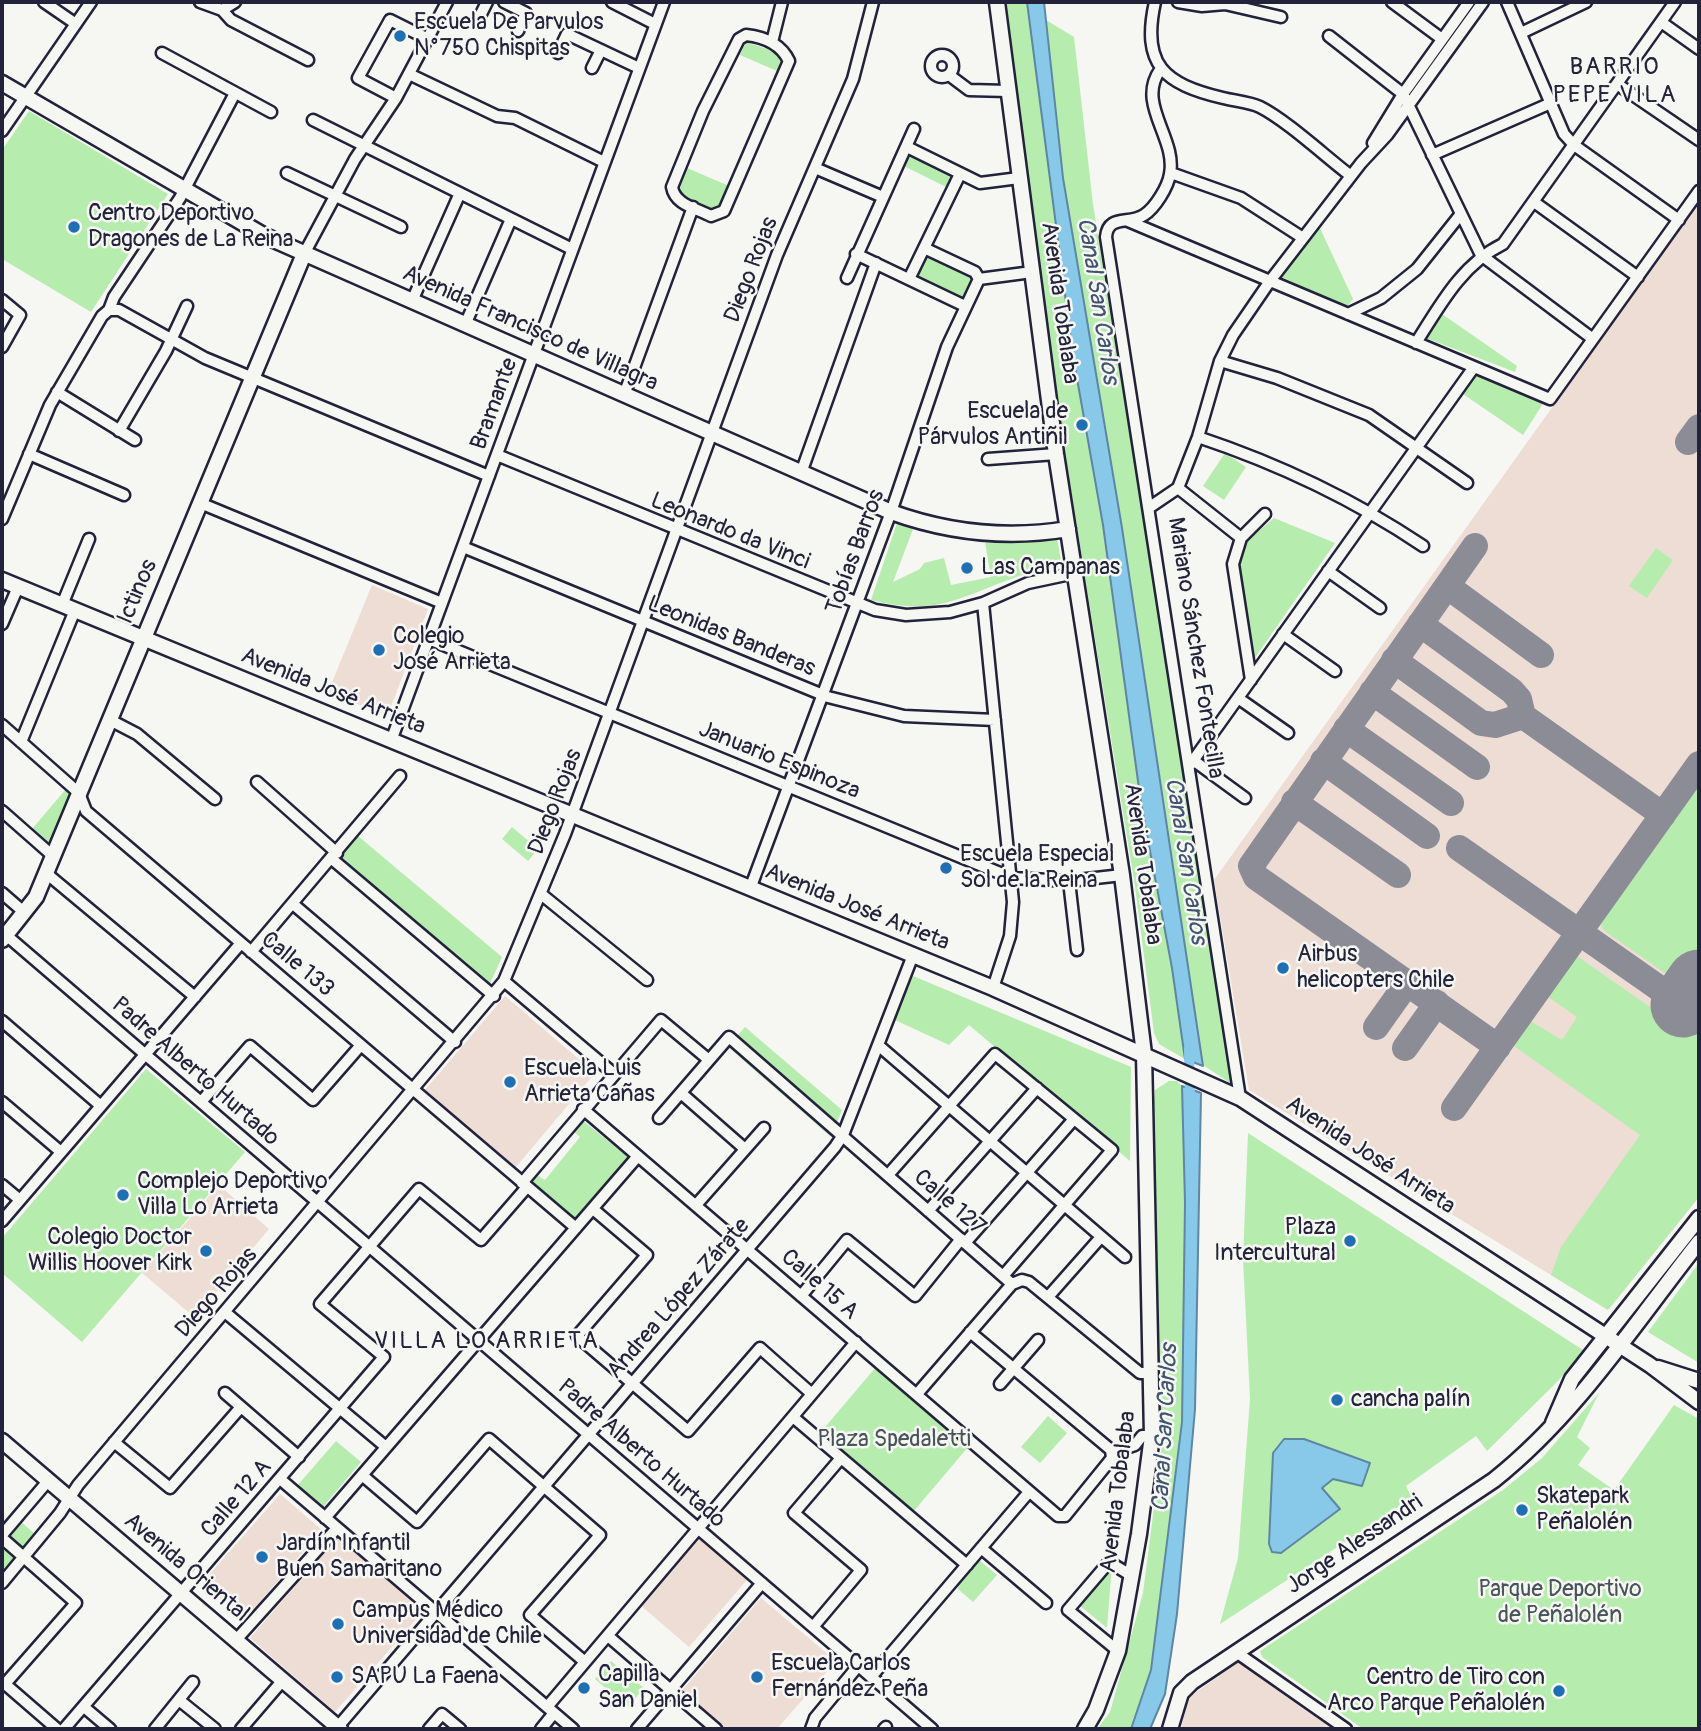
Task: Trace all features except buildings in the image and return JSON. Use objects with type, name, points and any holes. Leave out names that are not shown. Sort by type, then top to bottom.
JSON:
[{"type":"main road","name":"Avenida Tobalaba","points":[[997,2],[1056,454],[1122,874],[1144,1054],[1152,1436],[1132,1576],[1118,1651],[1096,1710],[1085,1729]]},
{"type":"main road","name":"Avenida Francisco de Villagra","points":[[2,83],[248,228],[891,512],[925,524],[966,532],[1024,534],[1068,529]]},
{"type":"main road","name":"Ictinos","points":[[4,938],[25,913],[46,873],[304,254]]},
{"type":"main road","name":"Avenida José Arrieta","points":[[2,580],[993,988],[1212,1084],[1240,1098],[1650,1365],[1699,1402]]},
{"type":"main road","name":"Jorge Alessandri","points":[[1550,1431],[1566,1387],[1699,1218]]},
{"type":"main road","name":"Jorge Alessandri","points":[[1170,1729],[1181,1693],[1236,1652],[1494,1480],[1550,1431],[1699,1242]]},
{"type":"main road","name":"Avenida José Arrieta","points":[[1650,1365],[1699,1381]]},
{"type":"main road","name":"Avenida Oriental","points":[[2,1441],[338,1728]]},
{"type":"street","points":[[44,2],[76,24]]},
{"type":"street","points":[[2,131],[91,2]]},
{"type":"street","points":[[200,2],[222,10],[231,20],[308,60]]},
{"type":"street","points":[[222,10],[235,2]]},
{"type":"street","points":[[304,254],[365,145],[396,98],[447,2]]},
{"type":"street","points":[[481,14],[487,2]]},
{"type":"street","points":[[504,2],[526,13],[518,31]]},
{"type":"street","points":[[612,2],[655,24]]},
{"type":"street","name":"Bramante","points":[[391,741],[664,2]]},
{"type":"street","points":[[772,42],[782,2]]},
{"type":"street","name":"Diego Rojas","points":[[2,1583],[114,1442],[226,1313],[504,981],[572,816],[773,266],[853,79],[873,2]]},
{"type":"street","points":[[1155,2],[1150,33],[1152,52],[1160,70],[1176,82],[1199,92],[1259,107],[1351,176]]},
{"type":"street","points":[[1178,2],[1202,6],[1225,4],[1281,18]]},
{"type":"street","points":[[1392,2],[1442,39]]},
{"type":"street","points":[[1150,508],[1178,488],[1198,437],[1220,361],[1233,335],[1270,281],[1407,107],[1455,32],[1469,2]]},
{"type":"street","points":[[1361,163],[1403,94],[1442,39],[1455,32],[1483,2]]},
{"type":"street","points":[[1507,2],[1564,134],[1574,145],[1679,219]]},
{"type":"street","points":[[1521,33],[1586,2]]},
{"type":"street","points":[[1416,342],[1450,291],[1481,255],[1503,244],[1675,2]]},
{"type":"street","points":[[396,98],[358,78],[390,20],[428,39]]},
{"type":"street","points":[[1661,22],[1699,49]]},
{"type":"street","points":[[558,53],[567,34],[639,68]]},
{"type":"street","points":[[752,36],[772,42],[785,52],[789,61],[788,67],[724,211],[711,216],[693,207],[673,195],[671,187],[703,111],[739,39],[752,36]]},
{"type":"street","points":[[1329,36],[1403,94],[1481,255],[1594,339]]},
{"type":"street","points":[[592,68],[601,50]]},
{"type":"street","points":[[162,53],[271,112]]},
{"type":"street","points":[[1128,220],[1144,215],[1162,194],[1171,173],[1151,98],[1154,80],[1160,70]]},
{"type":"street","points":[[409,74],[496,116],[515,118],[604,162]]},
{"type":"street","points":[[949,75],[969,90],[1008,91]]},
{"type":"street","points":[[1617,84],[1699,140]]},
{"type":"street","points":[[2,519],[57,392],[102,316],[109,310],[114,297],[184,191],[235,93]]},
{"type":"street","points":[[1432,155],[1551,103]]},
{"type":"street","points":[[313,120],[572,249]]},
{"type":"street","points":[[847,278],[914,129]]},
{"type":"street","points":[[907,147],[980,183],[1019,178]]},
{"type":"street","points":[[814,168],[883,197]]},
{"type":"street","points":[[287,173],[401,227]]},
{"type":"street","points":[[1171,173],[1241,198],[1303,238]]},
{"type":"street","points":[[909,279],[960,174]]},
{"type":"street","points":[[1128,220],[1550,399],[1699,191]]},
{"type":"street","points":[[412,302],[460,193]]},
{"type":"street","points":[[1534,202],[1638,277]]},
{"type":"street","points":[[624,395],[693,207]]},
{"type":"street","points":[[1348,314],[1381,298],[1417,269],[1460,215]]},
{"type":"street","points":[[464,325],[511,219]]},
{"type":"street","name":"Mariano Sánchez Fontecilla","points":[[1128,220],[1112,223],[1106,237],[1191,763],[1240,1098]]},
{"type":"street","points":[[924,248],[975,272],[979,279],[1032,272]]},
{"type":"street","points":[[856,254],[965,306]]},
{"type":"street","points":[[801,473],[876,263]]},
{"type":"street","name":"Tobías Barros","points":[[750,889],[891,512],[947,347],[979,279]]},
{"type":"street","points":[[2,300],[20,315],[2,347]]},
{"type":"street","points":[[119,431],[187,306]]},
{"type":"street","points":[[109,310],[119,310],[169,341],[252,378],[489,476]]},
{"type":"street","points":[[1220,361],[1277,378],[1369,415],[1467,484]]},
{"type":"street","points":[[1245,798],[1191,763],[1475,367]]},
{"type":"street","points":[[57,392],[135,440]]},
{"type":"street","points":[[1198,437],[1273,464],[1371,511],[1423,546]]},
{"type":"street","points":[[29,454],[124,495]]},
{"type":"street","points":[[988,459],[1056,454]]},
{"type":"street","name":"Leonardo da Vinci","points":[[497,455],[857,605],[891,613],[922,615],[950,612],[983,603],[1028,583],[1075,573]]},
{"type":"street","points":[[1178,488],[1241,538]]},
{"type":"street","points":[[200,503],[442,603]]},
{"type":"street","points":[[1251,680],[1233,564],[1241,538],[1265,514]]},
{"type":"street","points":[[21,742],[69,608],[89,539]]},
{"type":"street","name":"Leonidas Banderas","points":[[463,547],[823,695],[904,716],[995,720]]},
{"type":"street","points":[[1328,571],[1380,608]]},
{"type":"street","points":[[2,624],[18,587]]},
{"type":"street","points":[[983,603],[1012,878],[1010,936],[993,988]]},
{"type":"street","points":[[1283,634],[1335,671]]},
{"type":"street","name":"Januario Espinoza","points":[[429,639],[1012,878],[1069,881],[1122,874]]},
{"type":"street","points":[[1238,698],[1289,733]]},
{"type":"street","points":[[110,720],[137,734],[215,799]]},
{"type":"street","name":"Calle 133","points":[[2,725],[79,793],[86,811],[576,1228]]},
{"type":"street","points":[[251,952],[400,776]]},
{"type":"street","points":[[257,782],[335,856],[494,996]]},
{"type":"street","points":[[2,811],[53,856]]},
{"type":"street","points":[[46,873],[195,997]]},
{"type":"street","points":[[1069,881],[1077,950]]},
{"type":"street","points":[[2,893],[25,913]]},
{"type":"street","points":[[541,894],[647,980]]},
{"type":"street","points":[[293,904],[455,1042]]},
{"type":"street","name":"Padre Alberto Hurtado","points":[[4,938],[145,1054],[932,1729]]},
{"type":"street","points":[[2,1221],[241,943]]},
{"type":"street","name":"Andrea López Zárate","points":[[338,1728],[843,1135],[913,955]]},
{"type":"street","points":[[504,981],[613,1073]]},
{"type":"street","points":[[369,1246],[419,1189],[481,1240],[583,1109],[661,1020],[709,1060],[659,1118]]},
{"type":"street","points":[[2,1021],[101,1106]]},
{"type":"street","name":"Calle 127","points":[[709,1060],[729,1037],[1012,1284],[1022,1280],[1029,1282],[1140,1373],[1152,1373]]},
{"type":"street","points":[[201,1102],[250,1046],[313,1100],[361,1045]]},
{"type":"street","points":[[878,1045],[1125,1257]]},
{"type":"street","points":[[888,1175],[995,1054],[1112,1150],[1003,1276]]},
{"type":"street","points":[[928,1211],[1037,1088]]},
{"type":"street","points":[[681,1093],[745,1149]]},
{"type":"street","points":[[2,1102],[61,1152]]},
{"type":"street","name":"Calle 15 A","points":[[583,1109],[1058,1516],[1065,1516],[1112,1458],[1112,1452]]},
{"type":"street","points":[[802,1296],[847,1240],[915,1296],[1074,1119]]},
{"type":"street","points":[[696,1205],[764,1128]]},
{"type":"street","points":[[325,1518],[638,1156]]},
{"type":"street","points":[[2,1185],[20,1200]]},
{"type":"street","points":[[593,1209],[647,1255],[577,1336],[688,1431],[760,1349],[812,1394]]},
{"type":"street","points":[[1048,1297],[1101,1237]]},
{"type":"street","name":"Calle 12 A","points":[[64,1729],[384,1357],[320,1304],[369,1246]]},
{"type":"street","points":[[917,1394],[1012,1284]]},
{"type":"street","points":[[226,1313],[386,1447]]},
{"type":"street","points":[[970,1332],[1112,1452],[1135,1445],[1142,1436],[1152,1436]]},
{"type":"street","points":[[1000,1384],[1038,1340]]},
{"type":"street","points":[[541,1729],[585,1662],[856,1342]]},
{"type":"street","points":[[225,1393],[299,1457]]},
{"type":"street","points":[[114,1442],[170,1488],[241,1407]]},
{"type":"street","points":[[793,1417],[967,1565]]},
{"type":"street","points":[[362,1475],[417,1522],[489,1439],[600,1535],[530,1615],[585,1662]]},
{"type":"street","points":[[813,1627],[861,1570],[794,1513],[841,1458]]},
{"type":"street","points":[[280,1479],[573,1729]]},
{"type":"street","points":[[48,1481],[2,1537],[76,1603],[5,1684],[57,1729]]},
{"type":"street","points":[[872,1677],[1030,1492]]},
{"type":"street","points":[[236,1640],[337,1528]]},
{"type":"street","points":[[981,1548],[1046,1603]]},
{"type":"street","points":[[1118,1651],[1068,1610],[1109,1562],[1132,1576]]},
{"type":"street","points":[[637,1729],[762,1583]]},
{"type":"street","points":[[608,1636],[716,1729]]},
{"type":"street","points":[[1236,1652],[1346,1729]]},
{"type":"street","points":[[811,1729],[815,1718],[858,1666]]},
{"type":"street","points":[[241,1729],[283,1680]]},
{"type":"street","points":[[155,1729],[192,1682]]},
{"type":"street","points":[[179,1700],[215,1729]]},
{"type":"street","points":[[84,1707],[110,1729]]},
{"type":"street","points":[[429,1729],[442,1714],[460,1729]]},
{"type":"shaded area","points":[[1699,202],[1699,1197],[1608,1310],[1249,1090],[1214,880]]},
{"type":"shaded area","name":"Colegio José Arrieta","points":[[372,585],[428,609],[389,712],[382,714],[328,692]]},
{"type":"shaded area","name":"Escuela Luis Arrieta Cañas","points":[[505,996],[595,1073],[516,1167],[425,1090]]},
{"type":"shaded area","name":"Colegio Doctor Willis Hoover Kirk","points":[[219,1185],[269,1229],[196,1316],[193,1316],[142,1273]]},
{"type":"shaded area","name":"Jardín Infantil Buen Samaritano","points":[[280,1494],[322,1530],[244,1620],[202,1583]]},
{"type":"shaded area","name":"Campus Médico Universidad de Chile","points":[[340,1535],[425,1609],[335,1712],[250,1638]]},
{"type":"shaded area","points":[[697,1537],[747,1580],[689,1647],[639,1604]]},
{"type":"shaded area","name":"Escuela Carlos Fernández Peña","points":[[761,1598],[836,1661],[777,1729],[721,1729],[679,1694]]},
{"type":"shaded area","points":[[1240,1661],[1336,1729],[1181,1729],[1188,1698]]},
{"type":"green space","points":[[1003,2],[1027,2],[1073,356],[1096,478],[1156,888],[1172,968],[1185,1059],[1159,1044],[1154,1033],[1135,886],[1036,274]]},
{"type":"green space","points":[[1046,20],[1074,37],[1093,204],[1233,1085],[1203,1065],[1122,528],[1063,178]]},
{"type":"green space","points":[[746,42],[773,51],[782,60],[777,71],[740,55]]},
{"type":"green space","name":"Centro Deportivo Dragones de La Reina","points":[[29,111],[168,194],[91,312],[2,259],[2,150]]},
{"type":"green space","points":[[916,155],[953,174],[948,188],[904,166],[907,158]]},
{"type":"green space","points":[[687,168],[729,186],[719,208],[704,208],[682,196],[680,187]]},
{"type":"green space","points":[[1319,226],[1353,299],[1347,307],[1279,276]]},
{"type":"green space","points":[[924,253],[960,268],[972,279],[962,302],[913,277]]},
{"type":"green space","points":[[1442,314],[1517,366],[1515,372],[1426,338]]},
{"type":"green space","points":[[1478,372],[1544,402],[1523,435],[1463,394]]},
{"type":"green space","points":[[1225,453],[1246,467],[1224,500],[1203,486]]},
{"type":"green space","points":[[1274,518],[1335,543],[1252,662],[1238,564],[1246,542]]},
{"type":"green space","points":[[897,523],[915,524],[893,582],[920,569],[924,563],[944,558],[951,585],[991,577],[985,543],[1057,538],[1062,566],[1024,574],[948,602],[914,606],[871,600]]},
{"type":"green space","points":[[1656,548],[1673,560],[1647,598],[1629,586]]},
{"type":"green space","points":[[1699,782],[1699,953],[1683,976],[1672,978],[1609,934],[1602,928],[1601,919]]},
{"type":"green space","points":[[66,789],[73,795],[54,847],[32,829]]},
{"type":"green space","points":[[512,827],[538,849],[528,861],[502,839]]},
{"type":"green space","points":[[358,836],[502,957],[488,988],[337,859]]},
{"type":"green space","points":[[1574,954],[1693,1037],[1699,1029],[1699,1197],[1608,1310],[1551,1275],[1561,1247],[1640,1135],[1511,1044],[1527,1019],[1562,1040],[1577,1017],[1547,996]]},
{"type":"green space","points":[[913,976],[1131,1067],[1130,1161],[969,1025],[949,1045],[895,1020]]},
{"type":"green space","points":[[745,1027],[842,1110],[831,1137],[728,1047]]},
{"type":"green space","name":"Complejo Deportivo Villa Lo Arrieta","points":[[146,1069],[245,1152],[82,1342],[2,1273],[2,1238]]},
{"type":"green space","points":[[1169,1081],[1177,1081],[1182,1086],[1185,1202],[1182,1422],[1151,1670],[1131,1729],[1097,1729],[1110,1712],[1143,1593],[1162,1445],[1153,1106],[1155,1090]]},
{"type":"green space","points":[[582,1120],[628,1157],[575,1222],[527,1183],[535,1174],[545,1180],[580,1137],[573,1131]]},
{"type":"green space","points":[[1248,1133],[1583,1350],[1558,1381],[1487,1451],[1476,1436],[1406,1486],[1412,1498],[1220,1624],[1238,1558],[1250,1399],[1243,1259]]},
{"type":"green space","points":[[1699,1263],[1699,1363],[1648,1332]]},
{"type":"green space","name":"Plaza Spedaletti","points":[[876,1367],[969,1446],[913,1512],[820,1433]]},
{"type":"green space","name":"Parque Deportivo de Peñalolén","points":[[1599,1393],[1577,1437],[1590,1448],[1578,1465],[1614,1490],[1674,1405],[1699,1419],[1699,1729],[1363,1729],[1262,1657],[1260,1651],[1503,1490],[1542,1458]]},
{"type":"green space","points":[[1048,1416],[1067,1433],[1040,1463],[1021,1447]]},
{"type":"green space","points":[[336,1441],[361,1462],[322,1508],[297,1486]]},
{"type":"green space","points":[[19,1520],[35,1534],[2,1573],[2,1541]]},
{"type":"green space","points":[[979,1560],[997,1575],[973,1602],[958,1589],[959,1583]]},
{"type":"green space","points":[[1112,1564],[1107,1628],[1078,1604]]},
{"type":"green space","points":[[611,1661],[644,1688],[628,1707],[595,1679]]},
{"type":"water","points":[[1027,2],[1044,2],[1063,178],[1122,528],[1203,1066],[1185,1059],[1172,968],[1141,803],[1103,525],[1073,356]]},
{"type":"water","points":[[1182,1086],[1201,1093],[1195,1409],[1177,1614],[1165,1694],[1150,1729],[1131,1729],[1151,1670],[1182,1422],[1185,1202]]},
{"type":"water","points":[[1284,1439],[1304,1439],[1370,1463],[1362,1486],[1333,1479],[1322,1488],[1340,1509],[1281,1553],[1272,1552],[1269,1544],[1273,1453]]},
{"type":"waterway","name":"Canal San Carlos","points":[[1189,1049],[1190,1101]]},
{"type":"taxiway","points":[[1688,442],[1699,427]]},
{"type":"taxiway","points":[[1475,546],[1251,866],[1256,877],[1498,1047]]},
{"type":"taxiway","points":[[1447,586],[1541,655]]},
{"type":"taxiway","points":[[1420,624],[1512,691],[1519,699],[1523,716],[1663,815]]},
{"type":"taxiway","points":[[1394,660],[1481,723],[1495,725],[1523,716]]},
{"type":"taxiway","points":[[1372,692],[1477,767]]},
{"type":"taxiway","points":[[1346,729],[1451,803]]},
{"type":"taxiway","points":[[1323,761],[1427,836]]},
{"type":"taxiway","points":[[1454,1108],[1699,764]]},
{"type":"taxiway","points":[[1294,802],[1398,875]]},
{"type":"taxiway","points":[[1459,848],[1683,1005]]},
{"type":"taxiway","points":[[1376,1027],[1408,982]]},
{"type":"taxiway","points":[[1405,1048],[1437,1003]]},
{"type":"runway","points":[[1683,1005],[1699,982]]},
{"type":"place","name":"Escuela De Parvulos N°750 Chispitas","points":[[400,36]]},
{"type":"place","name":"Centro Deportivo Dragones de La Reina","points":[[74,227]]},
{"type":"place","name":"Escuela de Párvulos Antiñil","points":[[1082,425]]},
{"type":"place","name":"Las Campanas","points":[[967,568]]},
{"type":"place","name":"Colegio José Arrieta","points":[[379,650]]},
{"type":"place","name":"Escuela Especial Sol de la Reina","points":[[946,868]]},
{"type":"place","name":"Airbus helicopters Chile","points":[[1283,968]]},
{"type":"place","name":"Escuela Luis Arrieta Cañas","points":[[510,1082]]},
{"type":"place","name":"Complejo Deportivo Villa Lo Arrieta","points":[[123,1195]]},
{"type":"place","name":"Plaza Intercultural","points":[[1350,1241]]},
{"type":"place","name":"Colegio Doctor Willis Hoover Kirk","points":[[206,1251]]},
{"type":"place","name":"cancha palín","points":[[1337,1400]]},
{"type":"place","name":"Skatepark Peñalolén","points":[[1522,1510]]},
{"type":"place","name":"Jardín Infantil Buen Samaritano","points":[[262,1557]]},
{"type":"place","name":"Campus Médico Universidad de Chile","points":[[338,1624]]},
{"type":"place","name":"SAPU La Faena","points":[[337,1677]]},
{"type":"place","name":"Escuela Carlos Fernández Peña","points":[[757,1677]]},
{"type":"place","name":"Capilla San Daniel","points":[[584,1688]]},
{"type":"place","name":"Centro de Tiro con Arco Parque Peñalolén","points":[[1559,1691]]},
{"type":"district","name":"BARRIO PEPE VILA","points":[[1615,82]]},
{"type":"district","name":"VILLA LO ARRIETA","points":[[487,1342]]}]
